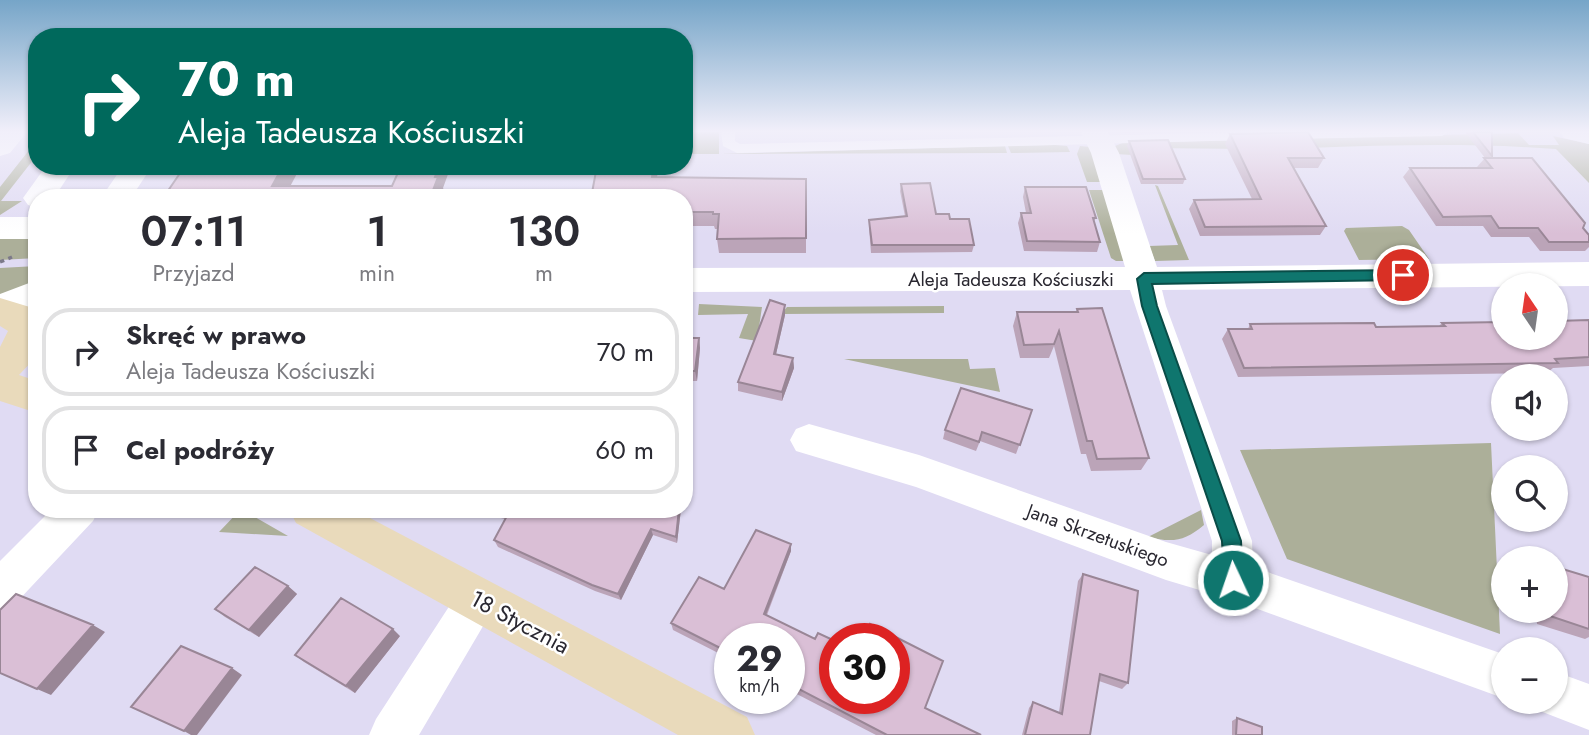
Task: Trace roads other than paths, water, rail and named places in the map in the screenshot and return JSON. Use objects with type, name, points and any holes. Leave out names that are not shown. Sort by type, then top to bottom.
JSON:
[{"type":"main road","points":[[0,385],[28,394]]},
{"type":"main road","name":"18 Stycznia","points":[[328,518],[729,735]]},
{"type":"street","points":[[1107,166],[1139,257],[1149,306],[1232,541],[1233,580]]},
{"type":"street","points":[[17,228],[28,212]]},
{"type":"street","name":"Aleja Tadeusza Kościuszki","points":[[693,279],[1144,279],[1589,274]]},
{"type":"street","name":"Jana Skrzetuskiego","points":[[809,440],[919,471],[1166,561],[1233,580],[1491,672]]},
{"type":"street","points":[[0,590],[70,518]]},
{"type":"street","points":[[392,735],[478,599]]},
{"type":"street","points":[[1568,699],[1589,707]]}]
